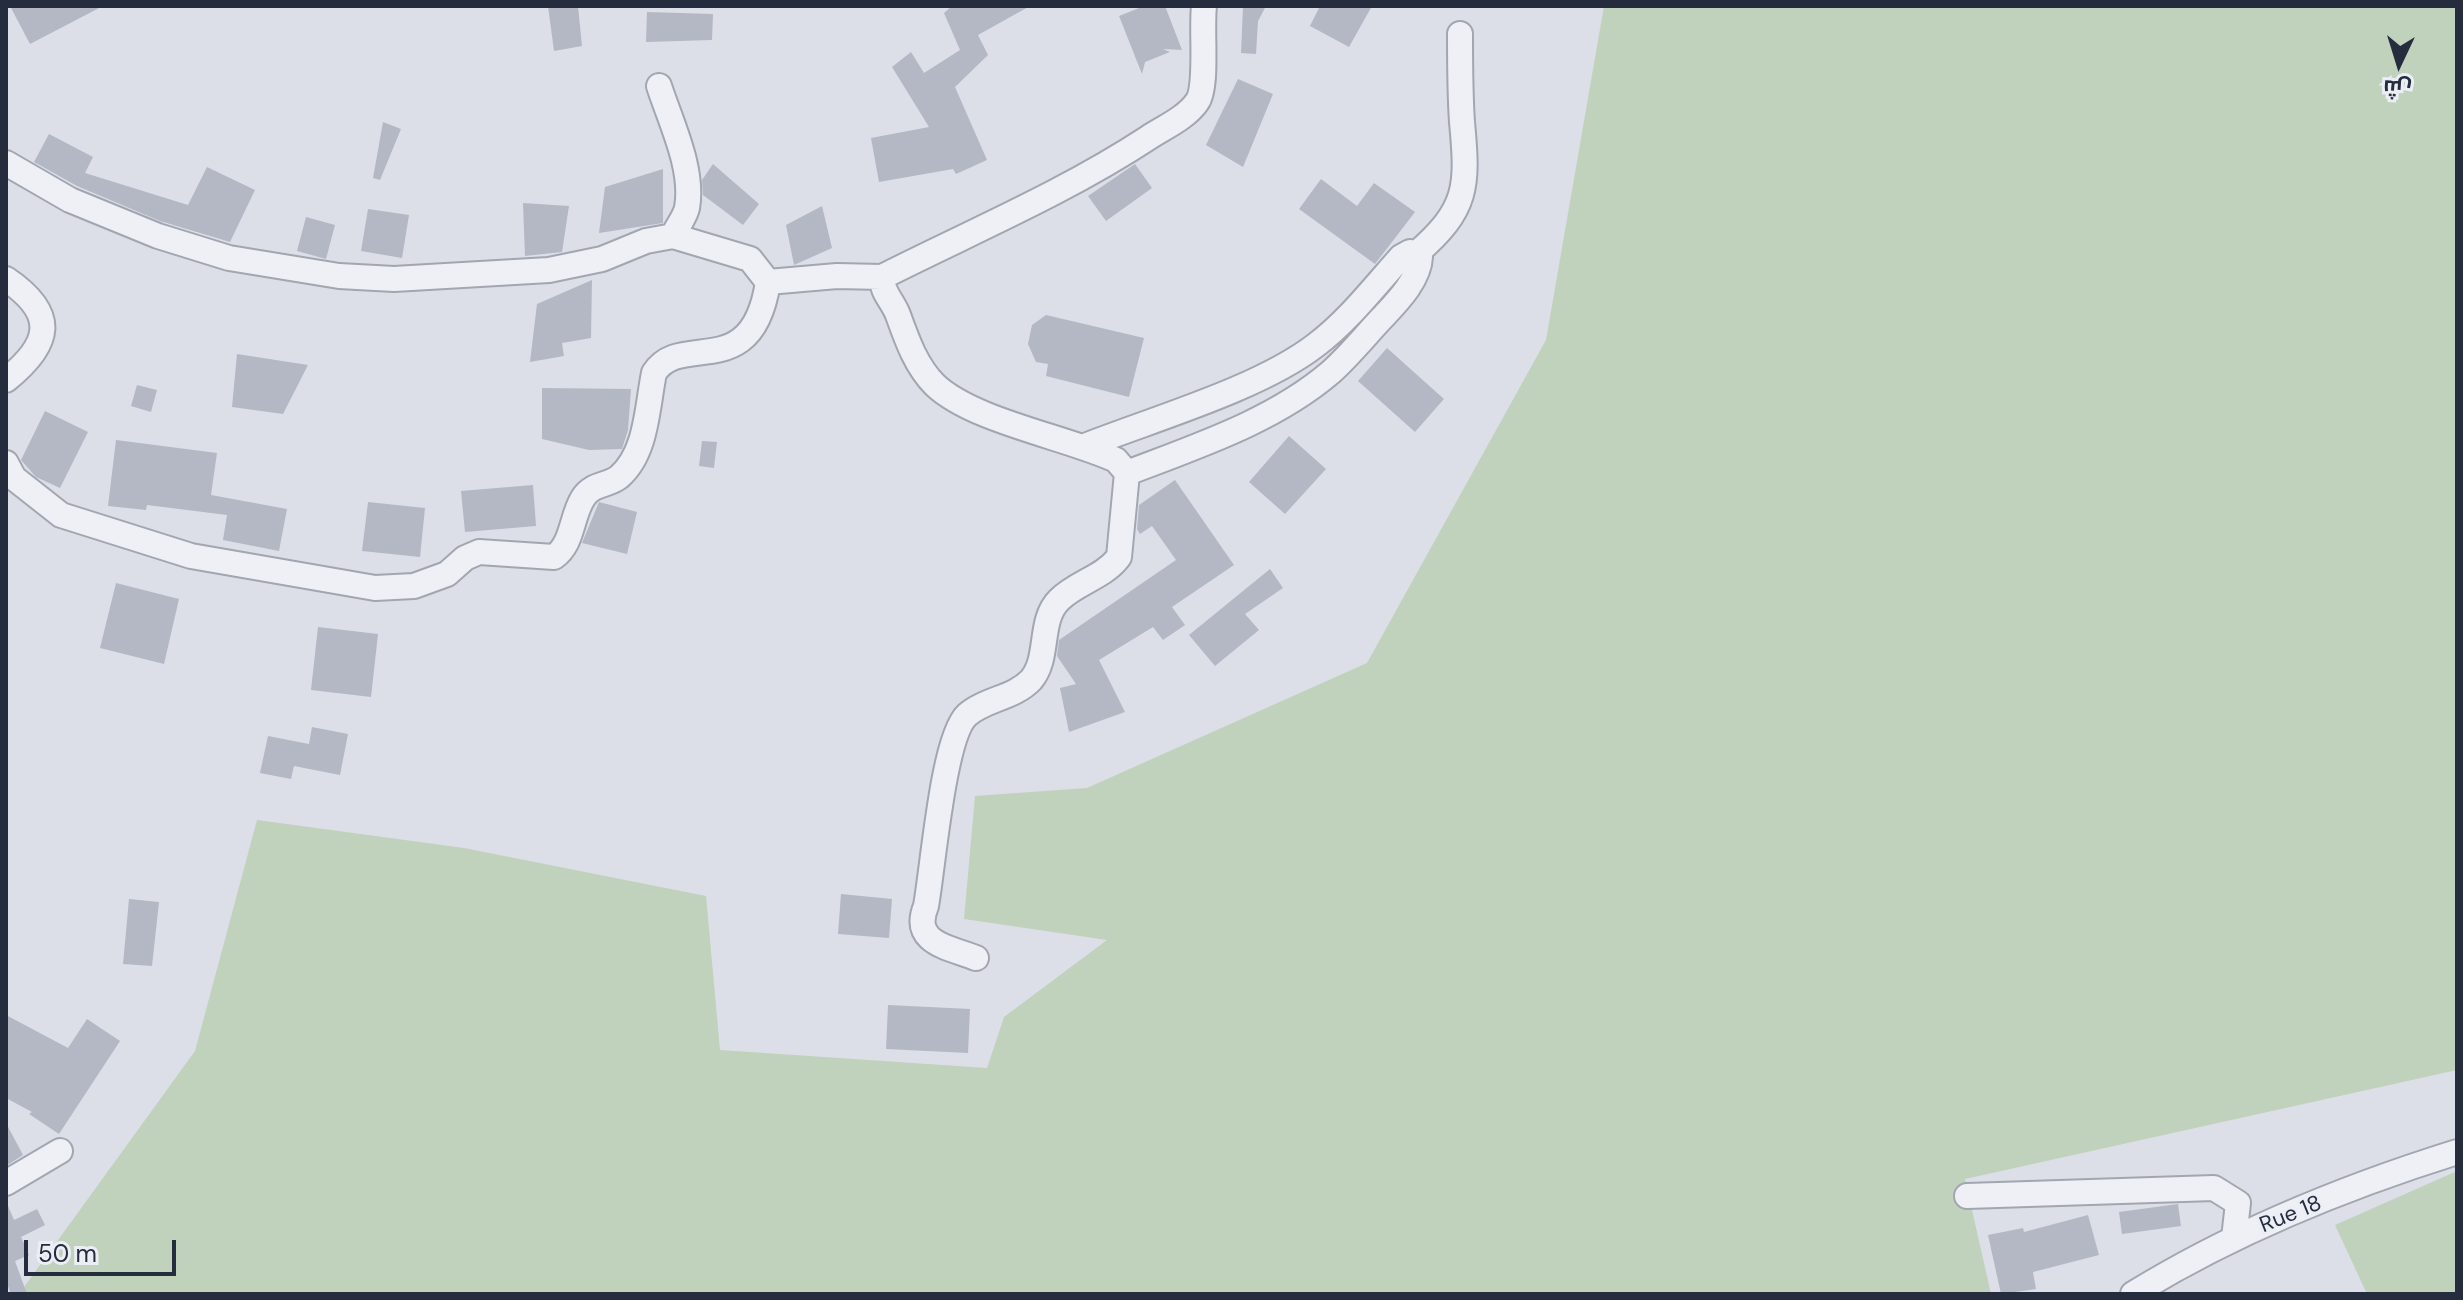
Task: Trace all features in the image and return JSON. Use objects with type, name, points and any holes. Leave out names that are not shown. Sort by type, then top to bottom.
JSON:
[{"type":"street","points":[[768,282],[882,277],[1120,157],[1198,102],[1205,77],[1200,32],[1204,6]]},
{"type":"street","points":[[1085,446],[1206,400],[1284,365],[1332,332],[1401,257],[1416,254],[1439,234],[1456,208],[1465,184],[1467,152],[1462,123],[1460,34]]},
{"type":"street","points":[[659,86],[683,160],[687,187],[687,210],[673,236]]},
{"type":"street","points":[[6,163],[70,200],[158,236],[229,258],[339,276],[394,279],[549,270],[602,259],[646,241],[673,236],[750,259],[768,282],[764,310],[733,346],[691,356],[671,356],[661,362],[654,373],[637,455],[618,479],[600,484],[584,496],[563,550],[554,557],[479,552],[465,558],[447,574],[414,586],[375,588],[191,556],[61,515],[14,478],[6,463]]},
{"type":"street","points":[[1127,473],[1236,429],[1276,409],[1322,378],[1408,287],[1420,265],[1420,257],[1416,254]]},
{"type":"street","points":[[882,277],[881,287],[895,306],[912,352],[935,385],[966,407],[1085,446],[1116,460],[1127,473],[1119,557],[1096,578],[1059,600],[1050,615],[1039,665],[1030,680],[1008,695],[985,703],[966,716],[956,730],[947,768],[928,895],[920,920],[922,931],[936,942],[976,958]]},
{"type":"street","points":[[6,279],[30,295],[43,334],[38,352],[6,380]]},
{"type":"street","points":[[6,1183],[60,1151]]},
{"type":"street","name":"Rue 18","points":[[2133,1294],[2197,1255],[2234,1238],[2457,1152]]},
{"type":"street","points":[[1967,1196],[2214,1188],[2238,1203],[2234,1238]]},
{"type":"green space","points":[[1604,6],[2457,6],[2457,1070],[1965,1179],[1991,1294],[19,1294],[195,1051],[257,820],[464,848],[706,896],[720,1050],[987,1068],[1004,1017],[1107,940],[964,919],[975,796],[1087,788],[1367,663],[1546,340]]},
{"type":"green space","points":[[2457,1171],[2457,1294],[2367,1294],[2335,1225]]},
{"type":"building","points":[[10,6],[103,6],[30,44]]},
{"type":"building","points":[[548,6],[578,6],[582,46],[554,51]]},
{"type":"building","points":[[952,6],[1030,6],[978,35],[988,55],[955,87],[987,160],[956,174],[953,169],[879,182],[871,138],[929,127],[892,67],[911,52],[924,73],[960,50],[944,13]]},
{"type":"building","points":[[1144,6],[1165,6],[1182,50],[1163,49],[1170,52],[1145,62],[1142,74],[1119,16]]},
{"type":"building","points":[[1243,6],[1266,6],[1258,21],[1256,54],[1241,53]]},
{"type":"building","points":[[1320,6],[1372,6],[1349,47],[1310,26]]},
{"type":"building","points":[[647,12],[713,14],[712,40],[646,42]]},
{"type":"building","points":[[1238,79],[1273,94],[1243,167],[1206,145]]},
{"type":"building","points":[[383,122],[401,129],[380,180],[373,178]]},
{"type":"building","points":[[49,134],[93,157],[85,173],[188,205],[207,167],[255,190],[230,242],[160,221],[77,186],[34,162]]},
{"type":"building","points":[[713,164],[759,204],[743,225],[703,195],[702,180]]},
{"type":"building","points":[[1135,164],[1152,188],[1106,221],[1088,196]]},
{"type":"building","points":[[663,169],[663,223],[599,233],[605,187]]},
{"type":"building","points":[[1321,179],[1357,206],[1374,183],[1415,212],[1375,264],[1299,209]]},
{"type":"building","points":[[523,203],[569,206],[562,252],[525,256]]},
{"type":"building","points":[[822,206],[832,248],[794,265],[786,225]]},
{"type":"building","points":[[368,209],[409,215],[402,258],[361,251]]},
{"type":"building","points":[[306,217],[335,225],[326,259],[297,251]]},
{"type":"building","points":[[592,280],[591,338],[562,343],[564,356],[530,362],[537,304]]},
{"type":"building","points":[[1046,315],[1144,338],[1129,397],[1046,376],[1048,364],[1036,362],[1028,344],[1032,325]]},
{"type":"building","points":[[1387,348],[1444,399],[1415,432],[1358,381]]},
{"type":"building","points":[[237,354],[308,365],[283,414],[232,407]]},
{"type":"building","points":[[137,385],[157,390],[151,412],[131,406]]},
{"type":"building","points":[[542,388],[631,389],[628,430],[622,449],[589,450],[542,439]]},
{"type":"building","points":[[45,411],[88,432],[60,488],[36,477],[21,460]]},
{"type":"building","points":[[1289,436],[1326,469],[1285,514],[1249,482]]},
{"type":"building","points":[[116,440],[217,453],[211,495],[287,509],[279,551],[223,540],[227,515],[147,505],[146,510],[108,506]]},
{"type":"building","points":[[702,441],[717,442],[714,468],[699,466]]},
{"type":"building","points":[[1175,480],[1234,565],[1172,607],[1185,625],[1163,640],[1153,627],[1099,660],[1125,712],[1069,732],[1060,688],[1076,684],[1057,656],[1059,640],[1176,560],[1152,526],[1140,534],[1137,529],[1139,505]]},
{"type":"building","points":[[533,485],[536,526],[465,532],[461,491]]},
{"type":"building","points":[[368,502],[425,508],[420,557],[362,551]]},
{"type":"building","points":[[599,502],[637,512],[627,554],[582,543]]},
{"type":"building","points":[[1270,569],[1283,588],[1245,614],[1259,630],[1215,666],[1189,635]]},
{"type":"building","points":[[116,583],[179,599],[164,664],[100,648]]},
{"type":"building","points":[[318,627],[378,634],[371,697],[311,690]]},
{"type":"building","points":[[312,727],[348,734],[340,775],[294,766],[291,779],[260,773],[268,736],[309,744]]},
{"type":"building","points":[[841,894],[892,899],[889,938],[838,934]]},
{"type":"building","points":[[129,899],[159,902],[152,966],[123,964]]},
{"type":"building","points":[[888,1005],[970,1009],[968,1053],[886,1049]]},
{"type":"building","points":[[6,1015],[68,1048],[87,1019],[120,1041],[59,1134],[29,1114],[32,1112],[6,1098]]},
{"type":"building","points":[[6,1123],[23,1155],[6,1166]]},
{"type":"building","points":[[6,1201],[14,1220],[37,1209],[45,1225],[21,1237],[29,1255],[15,1261],[27,1294],[11,1294],[6,1281]]},
{"type":"building","points":[[2178,1204],[2181,1226],[2122,1234],[2119,1212]]},
{"type":"building","points":[[2088,1215],[2099,1255],[2033,1272],[2036,1289],[2001,1294],[1988,1235],[2023,1228],[2024,1232]]}]
